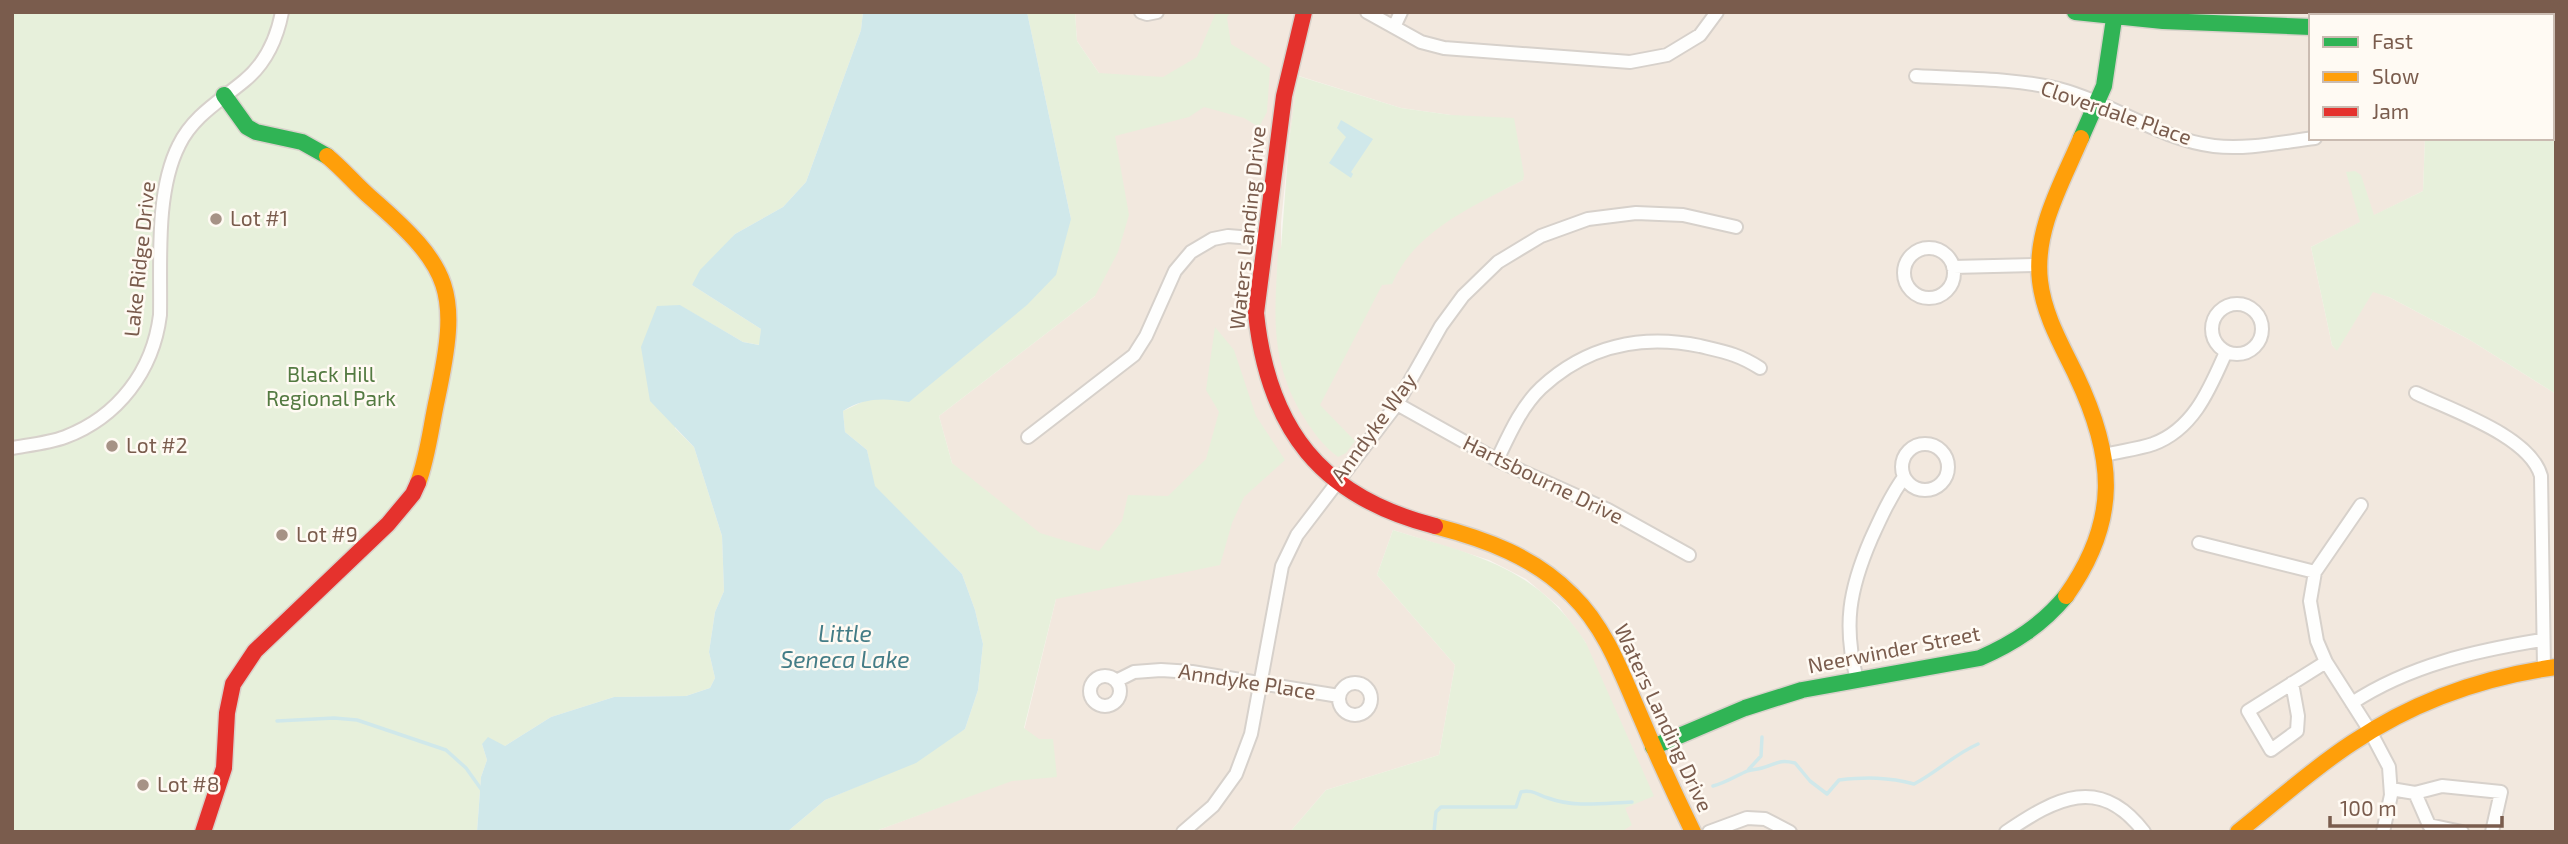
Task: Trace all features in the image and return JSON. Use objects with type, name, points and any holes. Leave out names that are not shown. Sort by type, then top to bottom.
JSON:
[{"type":"street","name":"Lake Ridge Drive","points":[[12,449],[64,438],[99,420],[126,397],[146,366],[158,333],[163,204],[179,144],[207,108],[258,67],[275,38],[282,12]]},
{"type":"street","points":[[1141,12],[1157,12]]},
{"type":"street","name":"Waters Landing Drive","points":[[1304,12],[1284,96],[1256,313],[1258,340],[1267,382],[1284,422],[1301,446],[1336,482],[1363,500],[1390,513],[1486,541],[1534,564],[1572,594],[1594,621],[1614,656],[1693,832]]},
{"type":"street","points":[[1367,12],[1421,42],[1444,48],[1630,62],[1667,55],[1700,35],[1717,12]]},
{"type":"street","points":[[1394,27],[1401,12]]},
{"type":"street","points":[[2075,12],[2177,24],[2309,27]]},
{"type":"street","name":"Neerwinder Street","points":[[1653,747],[1728,715],[1802,690],[1979,658],[2016,641],[2047,618],[2076,584],[2096,544],[2106,502],[2105,455],[2092,411],[2047,317],[2040,293],[2038,265],[2041,237],[2047,218],[2104,86],[2114,15]]},
{"type":"street","name":"Cloverdale Place","points":[[1916,76],[2037,84],[2063,90],[2168,133],[2213,145],[2239,147],[2309,139]]},
{"type":"street","points":[[203,832],[224,768],[229,699],[240,671],[255,651],[388,524],[412,494],[421,474],[447,352],[449,320],[447,295],[440,272],[426,250],[409,231],[329,157],[302,142],[256,132],[247,127],[224,95]]},
{"type":"street","name":"Anndyke Way","points":[[1183,832],[1213,806],[1236,774],[1251,734],[1283,566],[1297,535],[1397,404],[1441,326],[1463,296],[1498,262],[1541,236],[1588,219],[1636,212],[1683,215],[1736,227]]},
{"type":"street","points":[[1028,437],[1134,355],[1175,271],[1191,252],[1213,239],[1228,236],[1264,239]]},
{"type":"street","points":[[1921,249],[1937,249],[1944,253],[1953,267],[1952,283],[1941,295],[1933,297],[1917,294],[1906,282],[1905,266],[1914,253],[1921,249]]},
{"type":"street","points":[[1953,267],[2038,265]]},
{"type":"street","points":[[2230,304],[2246,305],[2258,315],[2262,331],[2260,339],[2250,351],[2234,354],[2226,352],[2215,342],[2212,334],[2213,319],[2230,304]]},
{"type":"street","points":[[1497,460],[1516,420],[1540,389],[1573,362],[1607,347],[1646,341],[1681,342],[1738,355],[1760,368]]},
{"type":"street","points":[[2105,455],[2155,443],[2185,423],[2205,400],[2226,352]]},
{"type":"street","points":[[2238,832],[2337,752],[2419,705],[2462,689],[2550,667],[2543,640],[2542,476],[2538,464],[2502,434],[2416,393]]},
{"type":"street","name":"Hartsbourne Drive","points":[[1397,404],[1497,460],[1608,510],[1689,555]]},
{"type":"street","points":[[1857,680],[1848,626],[1857,571],[1889,498],[1904,477]]},
{"type":"street","points":[[2361,505],[2315,572],[2310,601],[2312,624],[2326,662],[2370,731],[2389,767],[2391,789],[2383,832]]},
{"type":"street","points":[[2199,543],[2315,572]]},
{"type":"street","points":[[2352,703],[2373,689],[2444,659],[2543,640]]},
{"type":"street","points":[[2292,683],[2297,731],[2271,751],[2248,710],[2326,662]]},
{"type":"street","name":"Anndyke Place","points":[[1116,681],[1133,672],[1192,672],[1339,696]]},
{"type":"street","points":[[2391,789],[2415,793],[2442,786],[2501,792],[2492,832]]},
{"type":"street","points":[[2415,793],[2429,825],[2462,832]]},
{"type":"street","points":[[2006,832],[2047,806],[2074,796],[2091,796],[2107,800],[2126,811],[2144,832]]},
{"type":"street","points":[[1709,832],[1748,818],[1765,819],[1790,832]]},
{"type":"shaded area","points":[[1075,12],[2556,12],[2556,88],[2554,14],[2309,14],[2309,140],[2425,140],[2423,191],[2311,247],[2332,345],[2337,350],[2373,291],[2470,340],[2556,394],[2556,832],[1569,832],[1586,643],[1559,607],[1526,579],[1489,560],[1393,530],[1377,575],[1455,665],[1439,755],[1326,790],[1290,832],[873,832],[1012,780],[1056,599],[952,463],[939,416],[1095,296],[1099,73],[1077,41]],"holes":[[[1299,76],[1401,108],[1451,115],[1523,180],[1442,220],[1406,252],[1281,290],[1281,223]]]},
{"type":"green space","name":"Black Hill Regional Park","points":[[12,12],[863,12],[861,30],[806,182],[783,207],[735,234],[692,285],[761,329],[760,345],[743,342],[679,305],[675,428],[694,447],[722,536],[724,591],[715,612],[709,652],[715,678],[710,688],[686,696],[614,697],[551,717],[505,746],[482,744],[487,760],[481,777],[477,832],[12,832]]},
{"type":"green space","points":[[1027,12],[1075,12],[1077,41],[1099,73],[1163,77],[1197,57],[1216,12],[1230,12],[1227,18],[1231,44],[1270,68],[1267,112],[1259,127],[1244,118],[1204,107],[1189,117],[1115,136],[1129,215],[1118,252],[1095,296],[939,416],[952,463],[1040,533],[1099,551],[1122,521],[1128,495],[1168,496],[1206,459],[1219,412],[1206,390],[1215,327],[1234,350],[1256,416],[1285,460],[1244,497],[1232,523],[1220,565],[1056,599],[1024,728],[1039,739],[1053,739],[1057,777],[1012,781],[873,832],[787,832],[825,800],[875,779],[965,729],[978,690],[983,644],[975,610],[962,574],[874,486],[867,450],[845,432],[843,411],[862,402],[1071,219]]},
{"type":"green space","points":[[1298,76],[1401,108],[1451,115],[1514,118],[1524,175],[1523,180],[1466,210],[1431,234],[1402,265],[1392,284],[1382,285],[1320,405],[1355,441],[1346,453],[1338,457],[1317,436],[1290,391],[1283,371],[1276,333],[1278,251],[1281,248],[1289,141]]},
{"type":"green space","points":[[2556,88],[2556,394],[2470,340],[2389,297],[2373,292],[2337,351],[2332,345],[2311,247],[2360,222],[2346,172],[2355,171],[2361,175],[2374,215],[2423,191],[2425,140],[2554,140]]},
{"type":"green space","points":[[1393,530],[1502,567],[1546,596],[1566,617],[1586,643],[1654,796],[1625,808],[1632,825],[1621,832],[1290,832],[1326,790],[1439,755],[1455,665],[1377,575]]},
{"type":"water","name":"Little Seneca Lake","points":[[863,12],[1027,12],[1071,219],[1056,275],[1027,305],[909,402],[875,400],[859,403],[843,411],[845,432],[867,450],[875,486],[962,574],[975,610],[983,644],[978,690],[965,729],[916,763],[825,800],[787,832],[477,832],[481,777],[487,760],[482,744],[488,737],[505,746],[551,717],[614,697],[686,696],[710,688],[715,678],[709,652],[715,612],[724,591],[722,536],[694,447],[650,401],[641,347],[657,306],[680,305],[743,342],[759,345],[761,329],[692,285],[700,270],[735,234],[783,207],[806,182],[861,30]]},
{"type":"water","points":[[1341,120],[1373,139],[1351,172],[1351,178],[1329,163],[1346,137],[1337,128]]},
{"type":"waterway","points":[[277,721],[334,718],[357,720],[446,750],[466,768],[481,789]]},
{"type":"waterway","points":[[1749,769],[1761,756],[1762,737]]},
{"type":"waterway","points":[[1713,786],[1747,771],[1778,762],[1795,763],[1810,781],[1827,794],[1839,780],[1877,778],[1914,784],[1978,744]]},
{"type":"waterway","points":[[1434,832],[1436,812],[1441,807],[1516,807],[1521,792],[1525,791],[1569,803],[1632,802]]},
{"type":"traffic: fast","points":[[2075,12],[2163,21],[2309,27]]},
{"type":"traffic: fast","points":[[2081,138],[2104,86],[2115,12]]},
{"type":"traffic: fast","points":[[224,95],[247,127],[256,132],[302,142],[327,156]]},
{"type":"traffic: fast","points":[[1653,747],[1745,708],[1802,690],[1980,658],[2027,632],[2066,596]]},
{"type":"traffic: slow","points":[[2066,596],[2084,568],[2096,541],[2106,488],[2104,461],[2089,405],[2045,306],[2039,262],[2051,207],[2081,138]]},
{"type":"traffic: slow","points":[[327,156],[419,244],[434,264],[443,284],[448,307],[448,332],[427,452],[418,483]]},
{"type":"traffic: slow","points":[[1435,526],[1491,544],[1526,560],[1558,582],[1584,608],[1613,654],[1693,832]]},
{"type":"traffic: slow","points":[[2238,832],[2337,753],[2399,715],[2475,685],[2556,667]]},
{"type":"traffic: jam","points":[[1304,12],[1284,96],[1256,313],[1262,354],[1273,391],[1288,424],[1307,452],[1331,476],[1361,497],[1395,513],[1435,526]]},
{"type":"traffic: jam","points":[[203,832],[224,768],[227,713],[233,684],[255,651],[388,524],[413,494],[418,483]]},
{"type":"place","name":"Lot #1","points":[[216,219]]},
{"type":"place","name":"Lot #2","points":[[112,446]]},
{"type":"place","name":"Lot #9","points":[[282,535]]},
{"type":"place","name":"Lot #8","points":[[143,785]]}]
